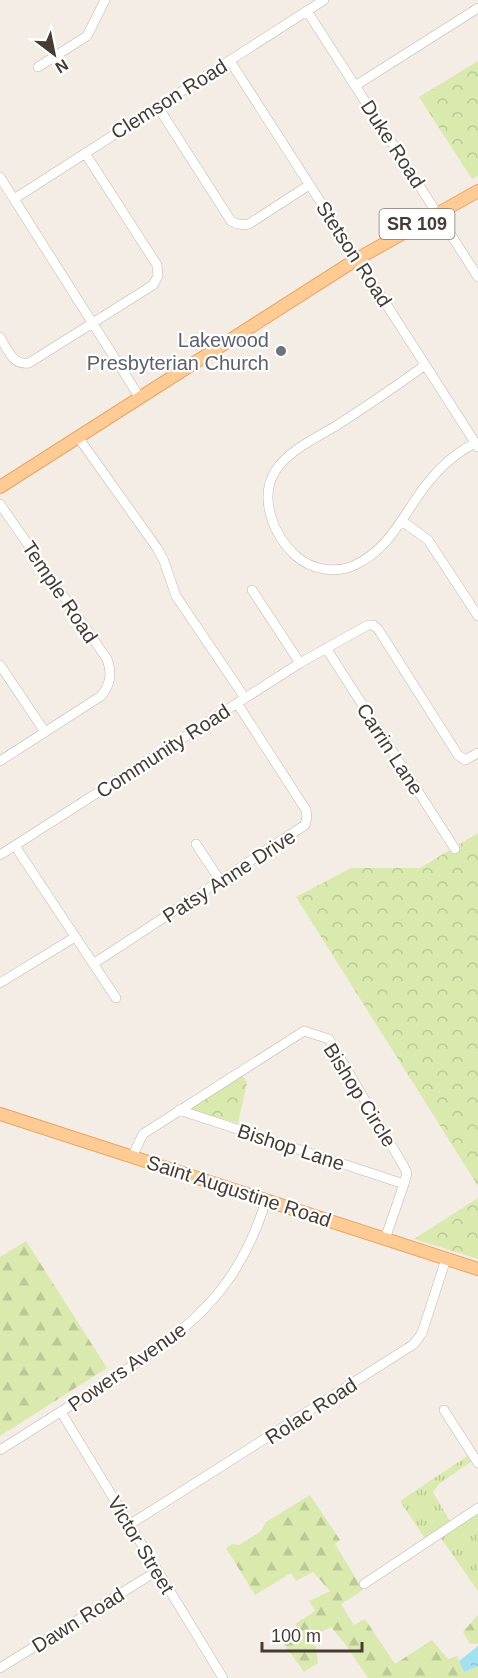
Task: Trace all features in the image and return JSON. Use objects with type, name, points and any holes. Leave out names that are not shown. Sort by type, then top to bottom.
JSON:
[{"type":"main road","name":"SR 109","points":[[0,487],[357,259],[478,191]]},
{"type":"main road","name":"Saint Augustine Road","points":[[0,1114],[478,1269]]},
{"type":"street","points":[[38,67],[87,36],[105,0]]},
{"type":"street","name":"Clemson Road","points":[[14,199],[324,0]]},
{"type":"street","points":[[355,86],[478,8]]},
{"type":"street","name":"Duke Road","points":[[307,11],[478,277]]},
{"type":"street","name":"Stetson Road","points":[[230,61],[476,445]]},
{"type":"street","points":[[158,107],[231,221],[236,224],[249,224],[309,184]]},
{"type":"street","points":[[0,337],[15,360],[19,363],[29,363],[153,285],[158,276],[157,265],[85,153]]},
{"type":"street","points":[[0,177],[140,398]]},
{"type":"street","points":[[425,365],[288,457],[277,469],[268,490],[268,508],[270,517],[289,549],[311,566],[330,570],[354,565],[370,556],[388,541],[429,482],[447,462],[476,445]]},
{"type":"street","name":"Patsy Anne Drive","points":[[78,437],[157,548],[176,596],[306,810],[307,817],[301,829],[93,964]]},
{"type":"street","name":"Temple Road","points":[[0,504],[110,668],[109,683],[101,696],[45,732]]},
{"type":"street","points":[[402,520],[428,540],[478,616]]},
{"type":"street","points":[[252,590],[300,663]]},
{"type":"street","name":"Community Road","points":[[0,855],[300,663],[368,625],[373,625],[397,658],[458,755],[465,760],[478,753]]},
{"type":"street","name":"Carrin Lane","points":[[326,648],[454,849]]},
{"type":"street","points":[[0,665],[45,732],[0,761]]},
{"type":"street","points":[[196,844],[220,882]]},
{"type":"street","points":[[15,846],[116,998]]},
{"type":"street","points":[[0,982],[75,937]]},
{"type":"street","name":"Bishop Circle","points":[[132,1157],[143,1134],[304,1030],[329,1039],[403,1165],[406,1173],[404,1184]]},
{"type":"street","name":"Bishop Lane","points":[[179,1110],[404,1184]]},
{"type":"street","points":[[385,1239],[404,1184]]},
{"type":"street","name":"Powers Avenue","points":[[0,1450],[167,1343],[212,1301],[232,1275],[248,1247],[266,1200]]},
{"type":"street","name":"Rolac Road","points":[[129,1525],[414,1344],[424,1327],[446,1259]]},
{"type":"street","points":[[444,1410],[478,1462]]},
{"type":"street","name":"Victor Street","points":[[60,1412],[223,1678]]},
{"type":"street","points":[[364,1584],[478,1508]]},
{"type":"street","name":"Dawn Road","points":[[0,1668],[157,1571]]},
{"type":"green space","points":[[478,61],[478,176],[472,179],[419,97]]},
{"type":"green space","points":[[478,833],[478,1186],[296,897],[351,868],[420,868]]},
{"type":"green space","points":[[242,1075],[247,1083],[238,1123],[190,1109]]},
{"type":"green space","points":[[478,1198],[478,1259],[414,1239]]},
{"type":"green space","points":[[26,1241],[107,1368],[0,1436],[0,1257]]},
{"type":"green space","points":[[469,1455],[472,1461],[439,1484],[433,1492],[451,1523],[426,1540],[400,1501]]},
{"type":"green space","points":[[310,1495],[340,1540],[335,1544],[363,1590],[341,1604],[354,1625],[365,1619],[395,1664],[432,1640],[448,1659],[457,1656],[464,1672],[478,1666],[478,1678],[368,1678],[331,1627],[310,1637],[316,1647],[318,1663],[304,1672],[284,1644],[299,1631],[295,1624],[315,1611],[309,1601],[330,1591],[313,1572],[296,1581],[291,1573],[255,1595],[226,1548],[232,1544],[239,1545],[261,1531],[266,1522]]},
{"type":"green space","points":[[478,1512],[478,1591],[440,1537]]},
{"type":"green space","points":[[478,1615],[478,1644],[470,1644],[463,1632]]},
{"type":"water","points":[[478,1646],[478,1666],[464,1672],[459,1661]]},
{"type":"place","name":"Lakewood Presbyterian Church","points":[[281,351]]}]
